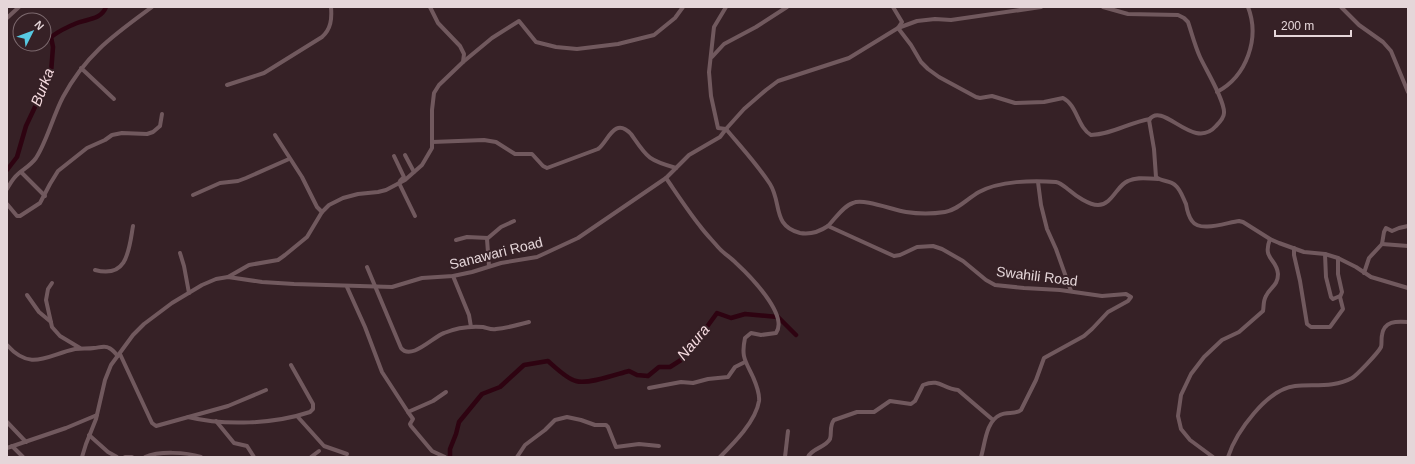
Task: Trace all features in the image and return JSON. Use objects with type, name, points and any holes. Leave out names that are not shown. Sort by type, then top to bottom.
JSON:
[{"type":"street","points":[[7,18],[19,7]]},
{"type":"street","points":[[7,189],[14,178],[37,157],[56,113],[69,87],[81,68],[93,54],[117,32],[152,7]]},
{"type":"street","points":[[227,84],[264,73],[322,37],[327,32],[330,25],[331,7]]},
{"type":"street","points":[[430,7],[438,23],[460,46],[464,54],[463,62]]},
{"type":"street","points":[[228,277],[249,265],[278,260],[285,256],[307,237],[322,212],[330,204],[343,198],[358,194],[386,190],[399,183],[422,165],[432,148],[432,110],[434,93],[463,62],[492,38],[519,21],[536,42],[556,47],[577,49],[618,44],[654,35],[675,18],[684,7]]},
{"type":"street","points":[[726,7],[714,27],[710,72],[711,96],[718,128],[726,129],[759,166],[773,189],[779,213],[784,225],[794,231],[813,234],[818,232],[828,226],[847,206],[853,202],[861,202],[904,212],[932,214],[949,211],[979,192],[994,186],[1018,182],[1038,182],[1059,183],[1084,200],[1100,205],[1107,201],[1121,185],[1128,181],[1141,178],[1158,178],[1176,186],[1182,196],[1191,220],[1196,225],[1208,226],[1239,221],[1249,225],[1270,239],[1304,252],[1325,254],[1338,258],[1376,279],[1408,288]]},
{"type":"street","points":[[712,57],[724,44],[752,29],[787,7]]},
{"type":"street","points":[[893,7],[902,22],[898,28],[912,45],[921,62],[939,77],[976,97],[980,98],[992,96],[1019,103],[1044,102],[1064,98],[1091,135],[1150,119],[1155,115],[1162,116],[1193,133],[1207,133],[1216,127],[1223,117],[1223,108],[1199,55],[1188,22],[1184,18],[1178,16],[1128,14],[1103,7]]},
{"type":"street","name":"Sanawari Road","points":[[82,457],[97,415],[106,375],[133,335],[144,324],[172,303],[210,281],[228,277],[294,284],[347,287],[392,287],[422,278],[453,276],[472,272],[489,266],[537,257],[578,238],[666,178],[689,155],[720,137],[744,109],[778,81],[849,58],[898,28],[917,21],[935,19],[951,20],[1042,7]]},
{"type":"street","points":[[1217,92],[1226,86],[1242,69],[1250,50],[1253,26],[1248,7]]},
{"type":"street","points":[[1341,7],[1359,26],[1387,46],[1395,60],[1408,92]]},
{"type":"street","points":[[81,68],[114,99]]},
{"type":"street","points":[[7,204],[17,216],[20,216],[40,203],[58,171],[87,148],[105,140],[112,135],[122,133],[147,134],[153,132],[160,126],[162,114]]},
{"type":"street","points":[[1150,119],[1149,125],[1154,149],[1155,173],[1158,178]]},
{"type":"street","points":[[432,142],[492,141],[513,153],[532,154],[543,166],[547,168],[597,150],[602,146],[613,131],[622,128],[631,134],[649,158],[656,162],[676,168]]},
{"type":"street","points":[[275,135],[285,148],[317,207],[322,212]]},
{"type":"street","points":[[405,155],[414,172]]},
{"type":"street","points":[[394,156],[404,177],[399,183]]},
{"type":"street","points":[[193,195],[220,183],[238,181],[290,159]]},
{"type":"street","points":[[21,172],[45,196]]},
{"type":"street","points":[[666,178],[700,226],[719,249],[737,263],[757,284],[777,315],[779,326],[776,333],[762,335],[751,333],[745,338],[745,362],[757,388],[758,403],[745,430],[720,457]]},
{"type":"street","points":[[1038,182],[1041,205],[1047,229],[1071,291]]},
{"type":"street","points":[[399,183],[415,216]]},
{"type":"street","points":[[456,240],[469,237],[487,239],[503,225],[514,221]]},
{"type":"street","points":[[95,270],[109,272],[117,269],[122,264],[128,255],[133,226]]},
{"type":"street","name":"Swahili Road","points":[[828,226],[894,256],[900,255],[917,247],[933,246],[942,249],[968,264],[986,280],[995,285],[1071,291],[1102,296],[1126,294],[1131,297],[1128,301],[1108,312],[1084,336],[1045,357],[1042,360],[1036,380],[1021,410],[1018,412],[1000,414],[993,420]]},
{"type":"street","points":[[1364,273],[1370,256],[1382,244],[1386,228],[1392,231],[1408,226]]},
{"type":"street","points":[[487,239],[489,266]]},
{"type":"street","points":[[1213,457],[1190,440],[1181,429],[1178,416],[1181,395],[1190,374],[1204,358],[1222,340],[1242,330],[1263,311],[1264,298],[1276,285],[1278,278],[1277,271],[1267,252],[1270,239]]},
{"type":"street","points":[[1382,244],[1408,246]]},
{"type":"street","points":[[1294,248],[1294,255],[1308,325],[1314,328],[1330,326],[1342,309],[1340,296],[1342,292],[1338,274],[1338,258]]},
{"type":"street","points":[[180,253],[189,293]]},
{"type":"street","points":[[1325,254],[1326,277],[1331,297],[1334,299],[1340,296]]},
{"type":"street","points":[[367,267],[400,348],[404,351],[409,352],[424,346],[442,333],[464,327],[496,329],[529,322]]},
{"type":"street","points":[[453,276],[469,315],[471,327]]},
{"type":"street","points":[[52,283],[48,289],[46,300],[52,327],[60,336],[81,348]]},
{"type":"street","points":[[347,287],[365,327],[382,372],[413,419],[410,424],[411,426],[432,451],[445,457]]},
{"type":"street","points":[[27,295],[39,312],[51,322]]},
{"type":"street","points":[[1228,457],[1250,418],[1260,406],[1275,394],[1295,386],[1321,385],[1342,382],[1352,378],[1359,373],[1379,350],[1384,329],[1387,325],[1395,322],[1408,322]]},
{"type":"street","points":[[7,345],[13,352],[21,357],[37,360],[48,358],[76,348],[106,346],[119,355],[154,425],[158,426],[228,406],[266,390]]},
{"type":"street","points":[[649,388],[681,382],[693,382],[728,377],[735,367],[745,362]]},
{"type":"street","points":[[188,417],[201,420],[242,422],[278,420],[310,412],[313,407],[310,398],[291,364]]},
{"type":"street","points":[[808,457],[830,439],[832,423],[834,420],[857,412],[874,412],[890,401],[911,404],[915,401],[923,385],[932,382],[938,383],[952,390],[958,390],[993,420],[987,432],[981,457]]},
{"type":"street","points":[[408,412],[433,401],[446,392]]},
{"type":"street","points":[[7,448],[72,426],[97,415]]},
{"type":"street","points":[[297,416],[324,446],[347,454]]},
{"type":"street","points":[[517,457],[525,444],[545,430],[553,421],[567,418],[580,420],[595,425],[606,425],[616,447],[639,444],[659,446]]},
{"type":"street","points":[[216,421],[234,443],[246,446],[254,457]]},
{"type":"street","points":[[7,422],[26,442]]},
{"type":"street","points":[[785,457],[788,431]]},
{"type":"street","points":[[90,435],[108,452],[116,457]]},
{"type":"street","points":[[12,446],[23,457]]},
{"type":"street","points":[[311,457],[320,451]]},
{"type":"street","points":[[145,457],[159,454],[182,453],[201,457]]},
{"type":"street","points":[[126,457],[132,457]]},
{"type":"waterway","name":"Burka","points":[[7,170],[17,157],[26,126],[51,73],[53,47],[51,37],[70,26],[97,17],[106,7]]},
{"type":"waterway","name":"Naura","points":[[450,457],[450,449],[459,422],[482,394],[500,387],[524,365],[548,361],[572,380],[581,382],[610,377],[629,371],[637,375],[648,376],[659,367],[670,367],[681,360],[689,343],[701,335],[717,313],[731,318],[745,314],[778,317],[796,335]]}]
